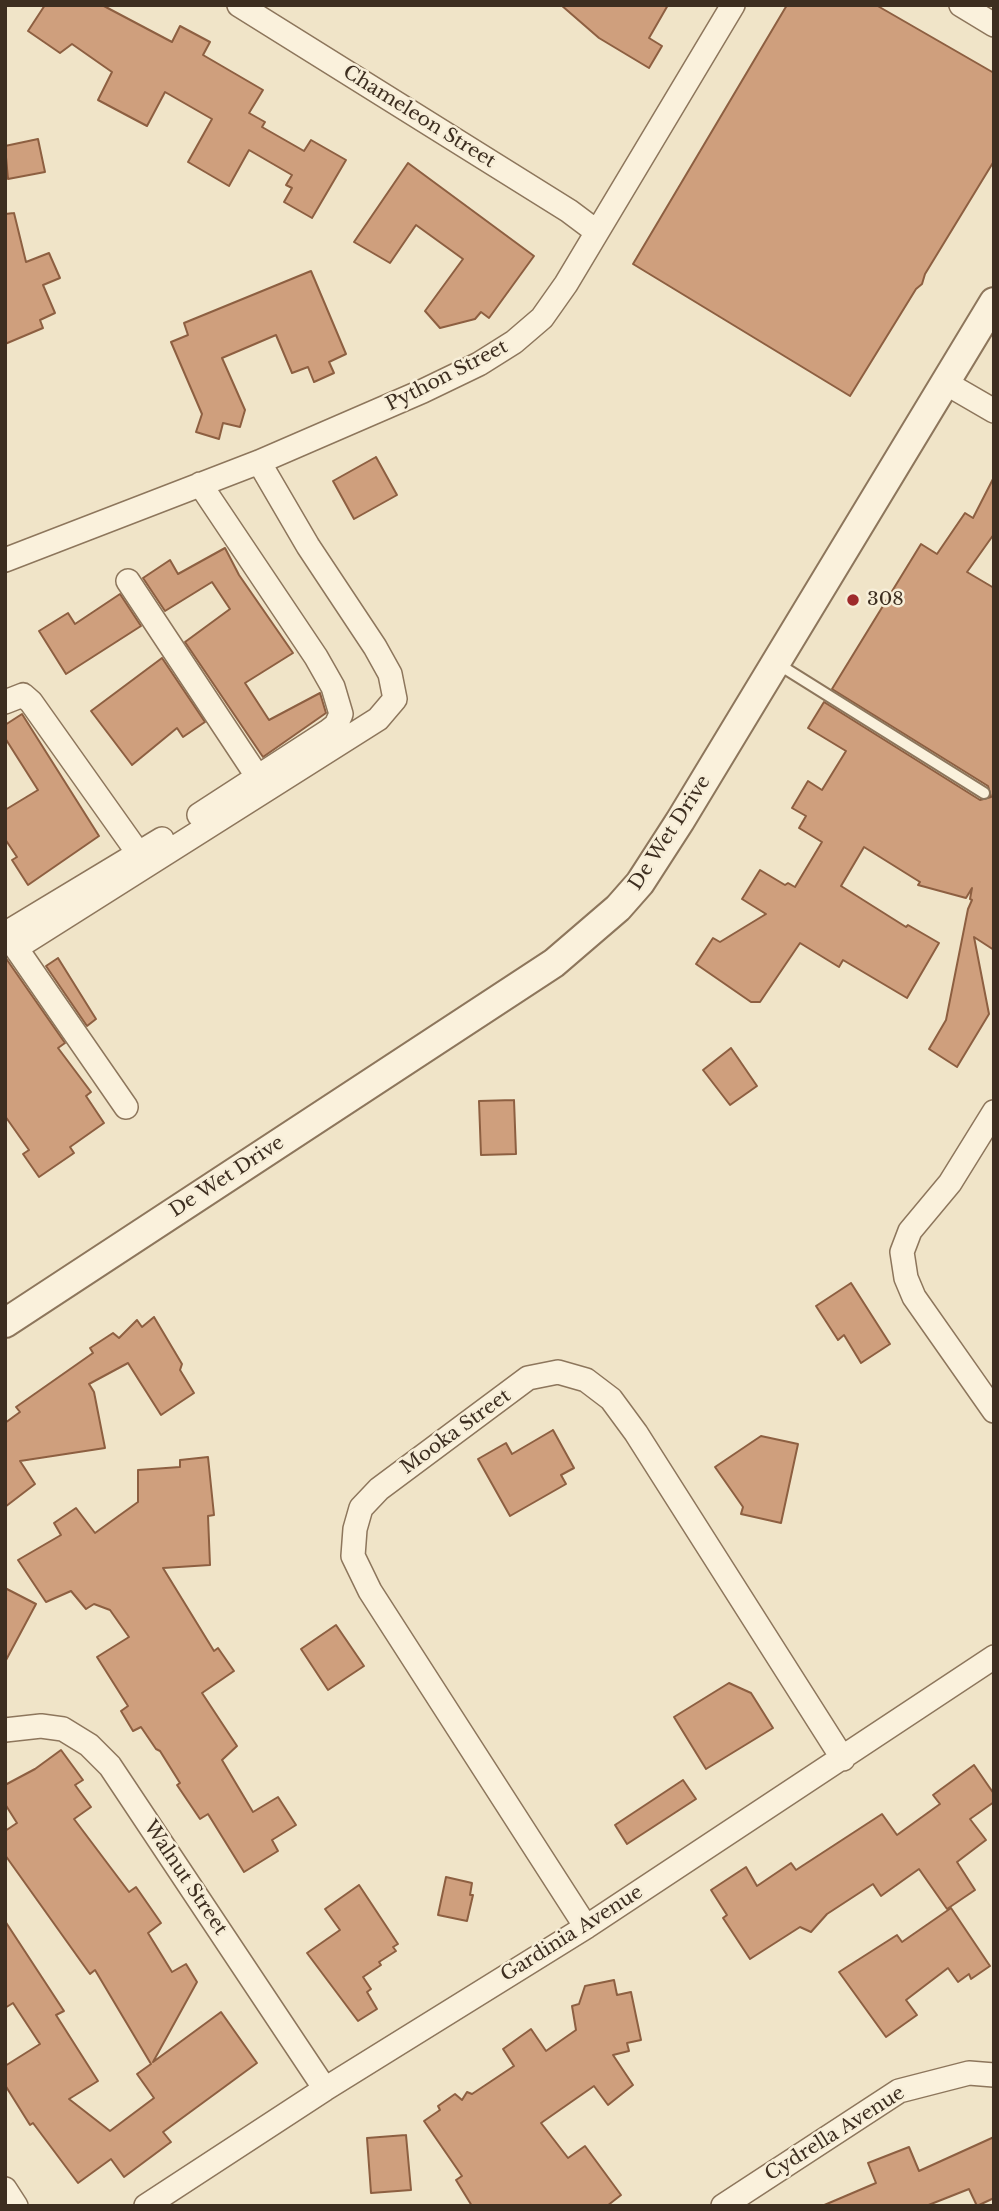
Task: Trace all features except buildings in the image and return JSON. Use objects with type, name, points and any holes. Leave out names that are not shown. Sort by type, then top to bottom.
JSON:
[{"type":"street","name":"Chameleon Street","points":[[239,5],[569,211],[597,232]]},
{"type":"street","name":"Python Street","points":[[5,560],[259,462],[434,385],[514,342],[542,318],[597,232],[733,5]]},
{"type":"street","points":[[961,5],[994,25]]},
{"type":"street","name":"De Wet Drive","points":[[5,1323],[554,963],[618,908],[640,883],[668,840],[994,302]]},
{"type":"street","points":[[944,382],[994,411]]},
{"type":"street","points":[[126,1107],[9,938],[143,860],[262,784],[378,719],[395,699],[390,674],[375,647],[308,546],[259,462]]},
{"type":"street","points":[[200,484],[266,578],[316,657],[340,702],[341,714],[336,725],[262,784]]},
{"type":"street","points":[[128,581],[262,784]]},
{"type":"street","points":[[5,702],[23,695],[31,702],[143,860]]},
{"type":"street","points":[[994,1112],[950,1183],[910,1231],[902,1252],[906,1278],[914,1297],[994,1411]]},
{"type":"street","name":"Mooka Street","points":[[586,1927],[370,1591],[354,1556],[355,1529],[361,1508],[379,1489],[528,1378],[558,1372],[586,1380],[611,1399],[636,1433],[843,1759]]},
{"type":"street","name":"Gardinia Avenue","points":[[146,2206],[325,2089],[586,1927],[994,1657]]},
{"type":"street","name":"Walnut Street","points":[[5,1730],[41,1726],[63,1729],[89,1745],[110,1766],[325,2089]]},
{"type":"street","name":"Cydrella Avenue","points":[[723,2206],[899,2091],[969,2073],[994,2074]]},
{"type":"street","points":[[5,2189],[16,2206]]},
{"type":"lane","points":[[775,663],[984,793]]},
{"type":"place","name":"308","points":[[853,600]]}]
